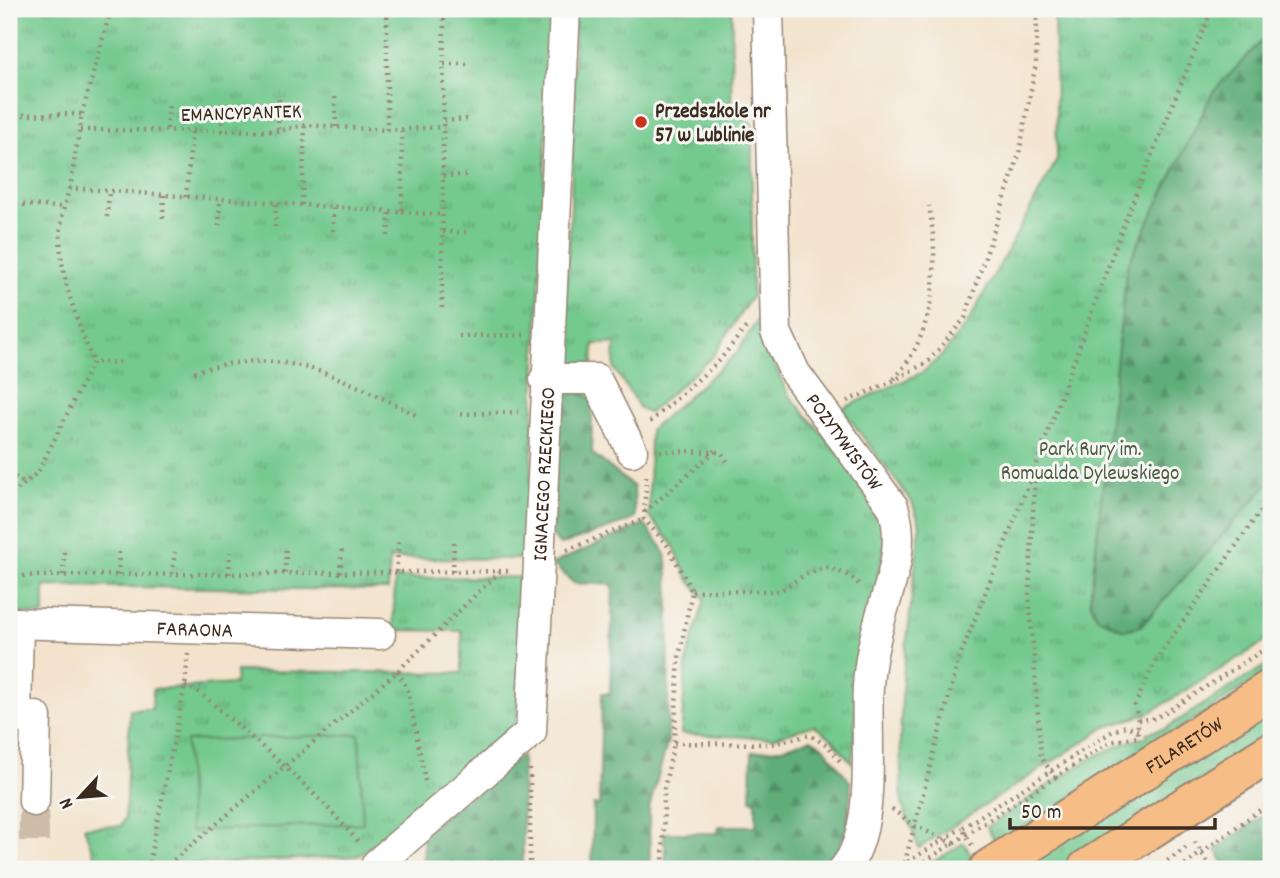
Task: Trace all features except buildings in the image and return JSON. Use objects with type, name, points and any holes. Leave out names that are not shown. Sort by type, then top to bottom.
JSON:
[{"type":"main road","name":"FILARETÓW","points":[[981,858],[1271,689]]},
{"type":"main road","points":[[1087,869],[1271,752]]},
{"type":"street","name":"IGNACEGO RZECKIEGO","points":[[531,732],[545,379],[565,9]]},
{"type":"street","name":"POZYTYWISTÓW","points":[[768,9],[776,332],[795,373],[893,507],[900,542],[868,683],[863,826],[856,851],[844,869]]},
{"type":"street","points":[[545,379],[596,379],[639,451]]},
{"type":"street","points":[[14,623],[27,718],[34,801]]},
{"type":"street","name":"FARAONA","points":[[14,623],[380,634]]},
{"type":"street","points":[[377,867],[531,732]]},
{"type":"path","points":[[9,514],[10,496],[38,472],[93,362],[62,276],[62,207],[70,188],[82,114],[111,9]]},
{"type":"path","points":[[387,9],[387,130]]},
{"type":"path","points":[[442,308],[444,9]]},
{"type":"path","points":[[845,402],[891,382],[929,361],[965,318],[1019,155],[1037,63],[1037,9]]},
{"type":"path","points":[[905,866],[959,659],[1035,468],[1126,218],[1212,9]]},
{"type":"path","points":[[444,64],[468,64]]},
{"type":"path","points":[[335,97],[336,127]]},
{"type":"path","points":[[278,130],[279,98]]},
{"type":"path","points":[[167,129],[169,103]]},
{"type":"path","points":[[222,104],[222,131]]},
{"type":"path","points":[[9,115],[82,114]]},
{"type":"path","name":"EMANCYPANTEK","points":[[80,130],[277,131],[305,125],[402,130],[467,119]]},
{"type":"path","points":[[302,205],[305,125]]},
{"type":"path","points":[[402,130],[402,212]]},
{"type":"path","points":[[186,197],[192,131]]},
{"type":"path","points":[[443,176],[466,175]]},
{"type":"path","points":[[70,188],[443,215]]},
{"type":"path","points":[[107,217],[109,191]]},
{"type":"path","points":[[163,218],[164,195]]},
{"type":"path","points":[[219,226],[220,200]]},
{"type":"path","points":[[9,204],[62,207]]},
{"type":"path","points":[[275,227],[276,204]]},
{"type":"path","points":[[891,382],[912,360],[932,304],[934,233],[929,206]]},
{"type":"path","points":[[333,208],[333,236]]},
{"type":"path","points":[[388,236],[390,211]]},
{"type":"path","points":[[443,232],[466,232]]},
{"type":"path","points":[[647,425],[719,361],[751,320]]},
{"type":"path","points":[[459,337],[548,334]]},
{"type":"path","points":[[194,372],[216,365],[273,360],[332,373],[418,416]]},
{"type":"path","points":[[93,362],[125,363]]},
{"type":"path","points":[[461,414],[544,412]]},
{"type":"path","points":[[639,451],[716,450],[722,452],[727,461]]},
{"type":"path","points":[[645,512],[716,450]]},
{"type":"path","points":[[1035,468],[1029,594],[1041,758],[1057,779]]},
{"type":"path","points":[[9,473],[25,484]]},
{"type":"path","points":[[913,869],[1057,779],[1110,742],[1138,737],[1139,720],[1135,705],[1156,660],[1271,496]]},
{"type":"path","points":[[537,563],[644,519],[667,545],[692,591],[679,657],[674,743],[664,789],[663,869]]},
{"type":"path","points":[[397,572],[399,540]]},
{"type":"path","points":[[453,572],[454,541]]},
{"type":"path","points":[[285,573],[286,546]]},
{"type":"path","points":[[340,573],[342,546]]},
{"type":"path","points":[[63,575],[64,550]]},
{"type":"path","points":[[118,575],[119,551]]},
{"type":"path","points":[[172,574],[174,552]]},
{"type":"path","points":[[229,574],[230,552]]},
{"type":"path","points":[[692,591],[779,591],[806,574],[828,568],[849,575],[884,607]]},
{"type":"path","points":[[9,576],[499,571],[398,671],[163,869]]},
{"type":"path","points":[[148,869],[185,687],[188,628]]},
{"type":"path","points":[[1139,720],[1152,719],[1165,713],[1271,645]]},
{"type":"path","points":[[398,671],[408,691],[425,785],[440,809]]},
{"type":"path","points":[[185,687],[199,692],[284,766],[334,813],[377,867]]},
{"type":"path","points":[[896,869],[905,866],[1113,730],[1125,726],[1138,730],[1150,728]]},
{"type":"path","points":[[530,869],[531,732]]},
{"type":"path","points":[[674,743],[772,744],[810,735],[829,747],[865,793],[915,826],[954,844]]},
{"type":"path","points":[[1179,869],[1271,802]]},
{"type":"path","points":[[962,828],[981,858]]},
{"type":"path","points":[[1195,842],[1211,869]]},
{"type":"green space","points":[[9,9],[552,9],[527,559],[390,558],[388,590],[44,586],[44,615],[9,613]]},
{"type":"green space","points":[[575,9],[732,9],[731,112],[752,123],[752,296],[713,356],[649,413],[641,410],[614,368],[615,344],[594,344],[593,364],[562,365],[571,207]]},
{"type":"green space","name":"Park Rury im. Romualda Dylewskiego","points":[[1054,9],[1271,9],[1271,638],[1149,713],[1106,727],[919,848],[902,804],[900,740],[903,675],[920,524],[912,502],[842,409],[923,372],[942,355],[969,321],[1057,160]]},
{"type":"green space","points":[[1271,31],[1271,481],[1141,626],[1124,630],[1097,617],[1090,601],[1127,266],[1213,92]]},
{"type":"green space","points":[[758,319],[764,320],[772,360],[788,394],[868,487],[888,527],[858,683],[852,763],[832,739],[814,725],[772,738],[681,734],[687,659],[705,599],[688,579],[673,544],[649,517],[650,430],[736,354]]},
{"type":"green space","points":[[584,390],[592,400],[592,453],[634,487],[635,517],[560,545],[552,536],[558,394]]},
{"type":"green space","points":[[644,524],[662,547],[667,561],[669,593],[668,741],[649,808],[650,869],[592,869],[593,805],[599,805],[602,693],[610,693],[613,585],[574,583],[552,564]]},
{"type":"green space","points":[[523,577],[517,730],[358,856],[99,869],[84,827],[121,826],[125,818],[130,709],[152,709],[153,689],[235,684],[236,671],[462,673],[462,631],[393,630],[395,578]]},
{"type":"green space","points":[[1271,662],[1271,670],[997,845],[987,827],[1044,788],[1105,751],[1166,728]]},
{"type":"green space","points":[[1271,708],[1271,735],[1059,869],[1017,869]]},
{"type":"green space","points":[[359,734],[363,823],[190,831],[186,741]]},
{"type":"green space","points":[[811,739],[824,747],[851,783],[848,826],[830,868],[666,869],[664,833],[718,833],[719,826],[756,826],[756,801],[751,800],[752,752],[779,749]]},
{"type":"green space","points":[[522,755],[523,869],[424,869],[423,833]]},
{"type":"green space","points":[[1271,810],[1271,869],[1227,869],[1216,849]]},
{"type":"green space","points":[[964,843],[973,859],[955,869],[922,869]]},
{"type":"tunnel","points":[[34,801],[34,841]]},
{"type":"place","name":"Przedszkole nr 57 w Lublinie","points":[[641,122]]}]
